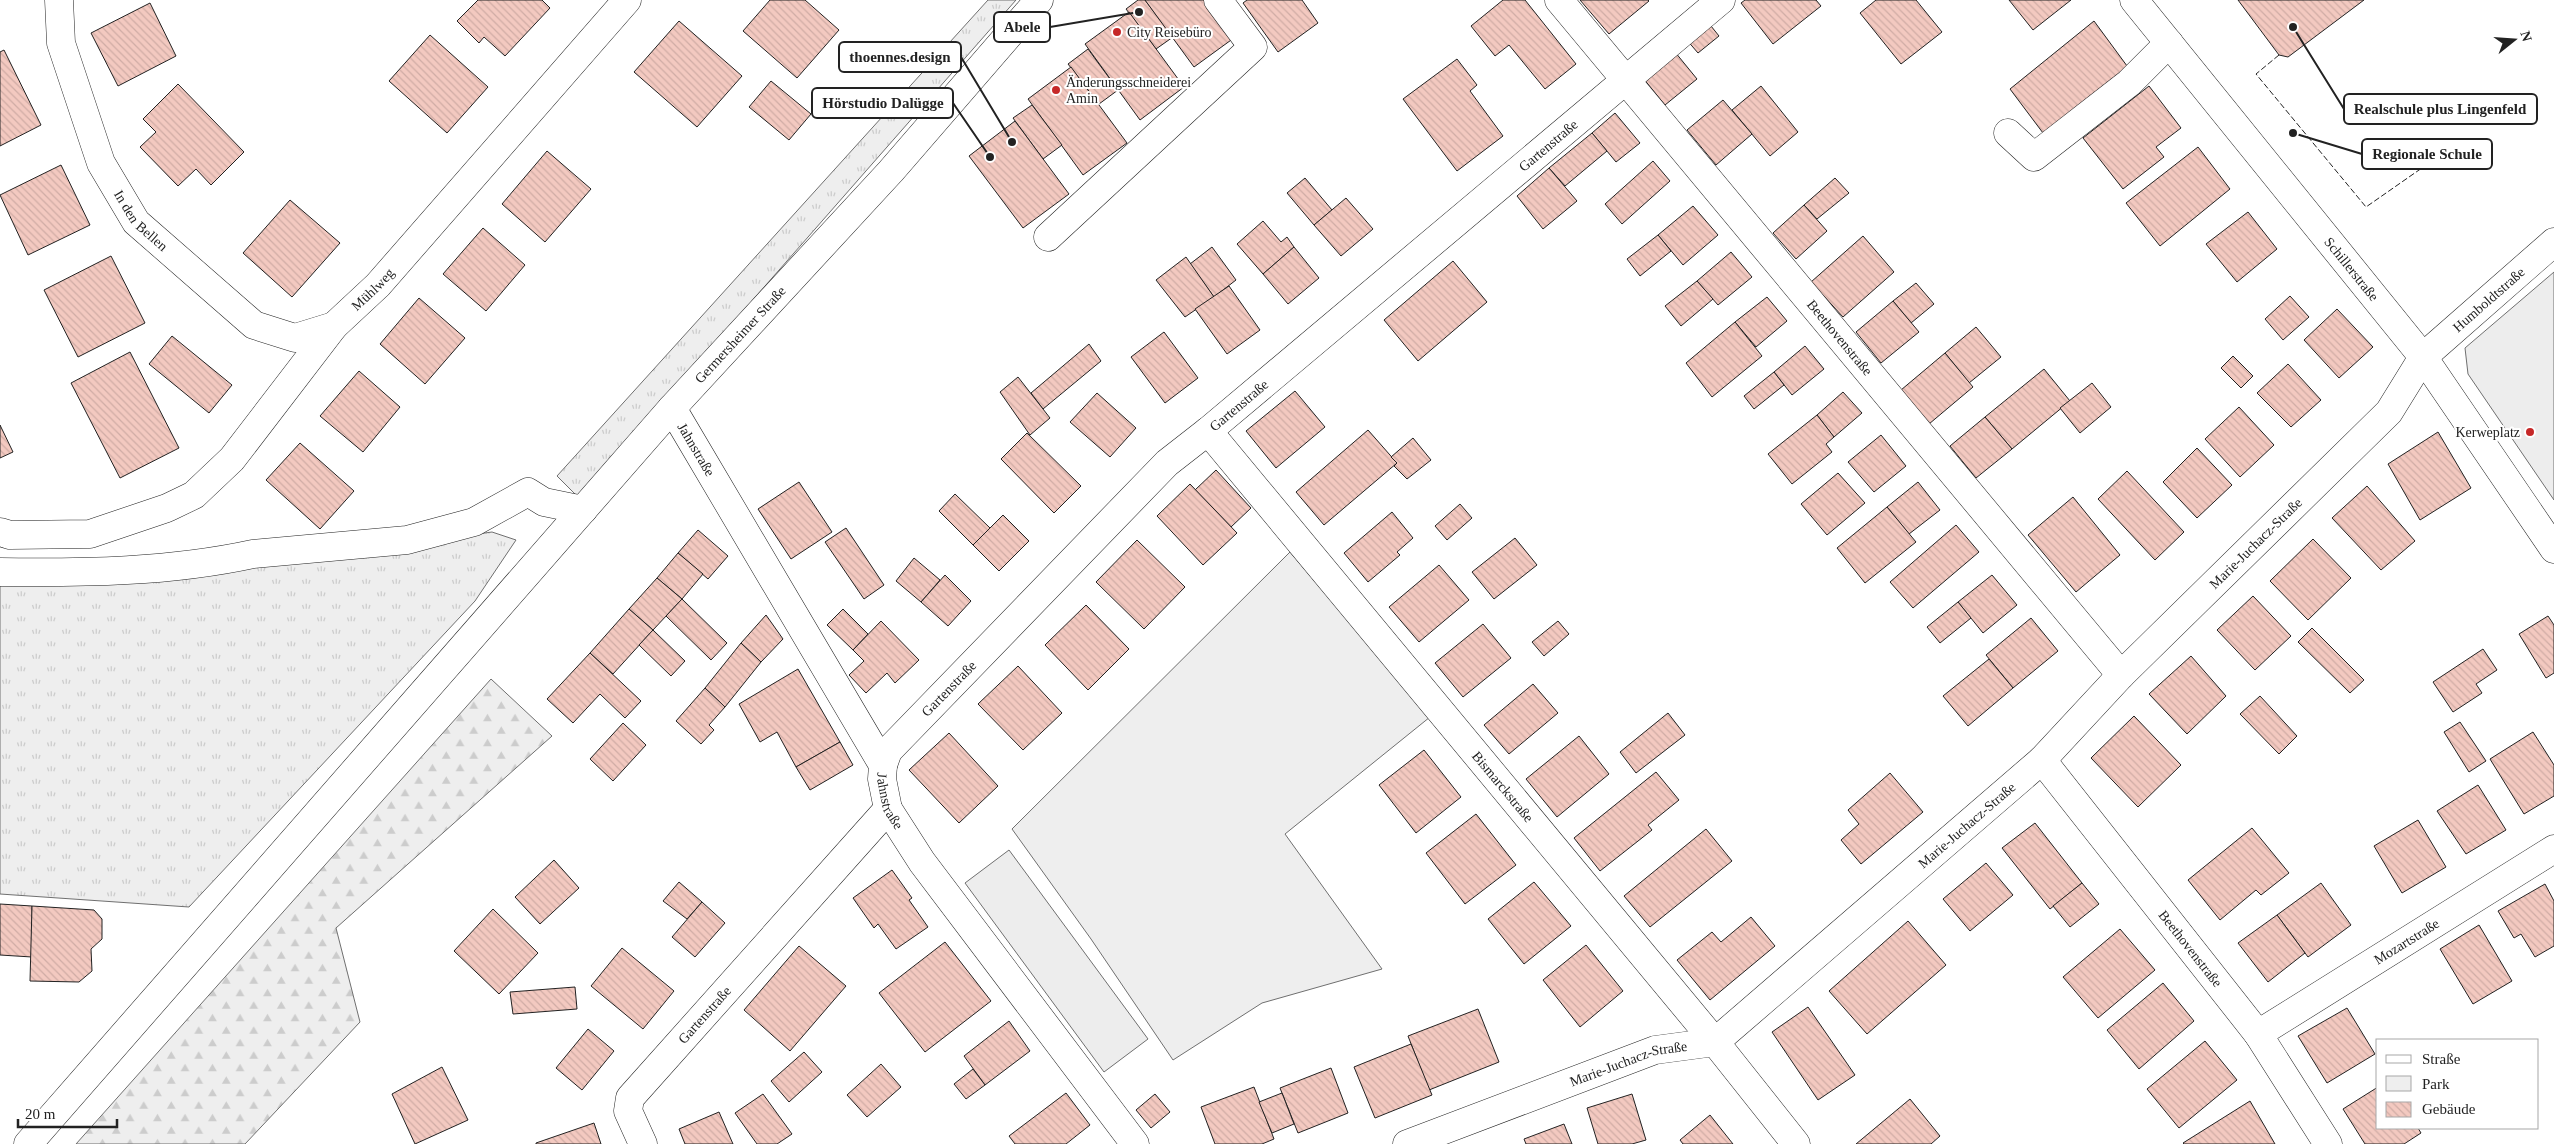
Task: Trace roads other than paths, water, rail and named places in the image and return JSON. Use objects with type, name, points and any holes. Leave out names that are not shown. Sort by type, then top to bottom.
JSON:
[{"type":"street","name":"In den Bellen","points":[[58,0],[61,43],[101,163],[136,222],[254,325],[295,338],[334,326]]},
{"type":"street","name":"Mühlweg","points":[[0,532],[10,534],[90,534],[167,508],[194,495],[232,459],[334,326],[378,285],[627,0]]},
{"type":"street","name":"Germersheimer Straße","points":[[28,1144],[672,408],[891,171],[1039,0]]},
{"type":"street","points":[[1048,237],[1253,47],[1218,0]]},
{"type":"street","name":"Beethovenstraße","points":[[1559,0],[2121,675]]},
{"type":"street","name":"Gartenstraße","points":[[883,765],[888,751],[1160,470],[1720,0]]},
{"type":"street","name":"Schillerstraße","points":[[2134,0],[2423,357],[2554,549]]},
{"type":"street","points":[[2008,133],[2034,157],[2129,83],[2169,43]]},
{"type":"street","name":"Humboldtstraße","points":[[2423,357],[2554,242]]},
{"type":"street","name":"Marie-Juchacz-Straße","points":[[1407,1144],[1656,1050],[1715,1042],[2042,760],[2121,675],[2389,412],[2423,357]]},
{"type":"street","name":"Jahnstraße","points":[[672,408],[883,765],[882,779],[888,809],[922,862],[1135,1144]]},
{"type":"street","name":"Bismarckstraße","points":[[1208,431],[1715,1042],[1796,1144]]},
{"type":"street","points":[[0,572],[109,573],[232,559],[253,554],[407,540],[474,522],[528,492],[544,502],[583,510]]},
{"type":"street","name":"Beethovenstraße","points":[[2042,760],[2258,1034],[2328,1144]]},
{"type":"street","name":"Gartenstraße","points":[[643,1144],[628,1112],[630,1098],[888,809]]},
{"type":"street","name":"Mozartstraße","points":[[2258,1034],[2554,849]]},
{"type":"place","name":"Abele","points":[[1139,12]]},
{"type":"place","name":"Realschule plus Lingenfeld","points":[[2293,27]]},
{"type":"place","name":"City Reisebüro","points":[[1117,32]]},
{"type":"place","name":"Änderungsschneiderei Amin","points":[[1056,90]]},
{"type":"place","name":"Regionale Schule","points":[[2293,133]]},
{"type":"place","name":"thoennes.design","points":[[1012,142]]},
{"type":"place","name":"Hörstudio Dalügge","points":[[990,157]]},
{"type":"place","name":"Kerweplatz","points":[[2530,432]]}]
